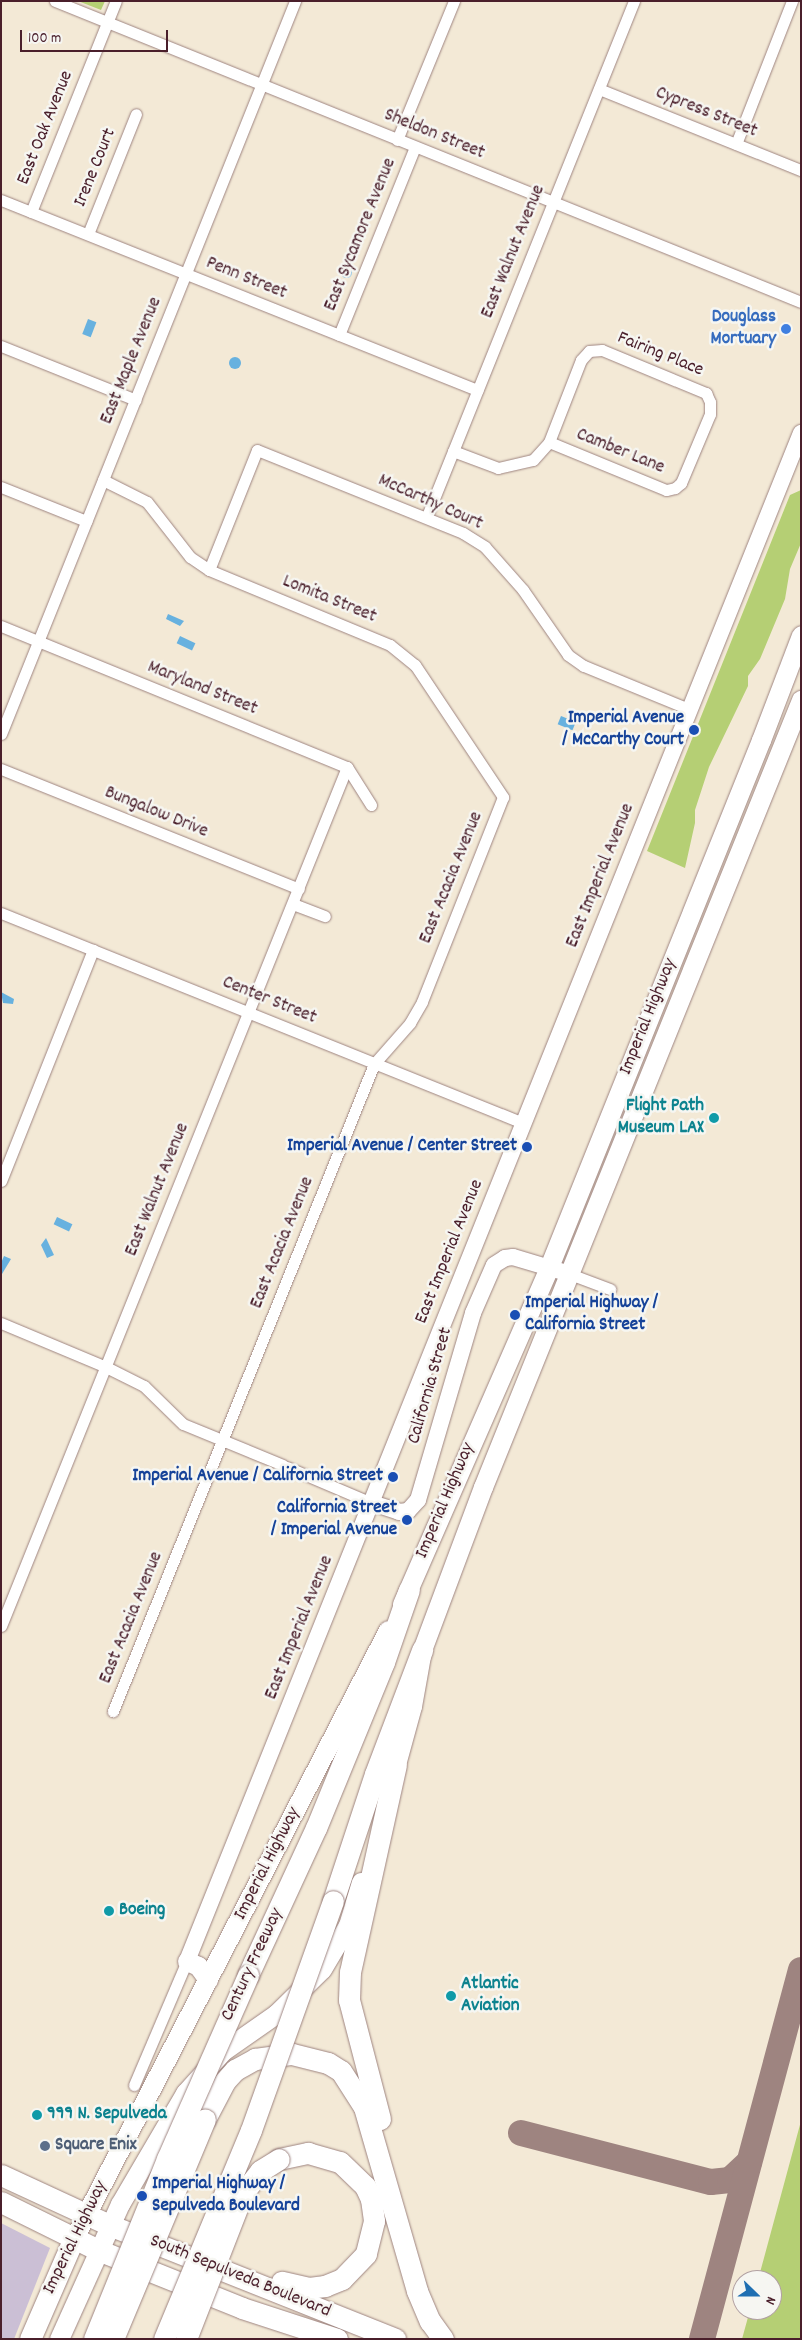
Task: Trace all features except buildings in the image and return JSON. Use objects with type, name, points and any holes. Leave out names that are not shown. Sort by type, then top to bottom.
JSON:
[{"type":"highway","name":"Century Freeway","points":[[94,2339],[166,2159],[316,1828],[384,1662],[409,1590]]},
{"type":"highway","points":[[164,2339],[251,2130],[333,1901],[375,1774],[422,1650]]},
{"type":"highway","points":[[396,1765],[350,1972],[350,2000],[396,2188],[396,2209]]},
{"type":"highway","points":[[113,2339],[205,2119],[225,2080],[235,2070],[255,2059],[292,2054],[328,2062],[354,2086],[364,2107],[396,2209],[417,2291],[430,2321],[443,2339]]},
{"type":"highway","points":[[186,2339],[243,2193],[260,2171],[279,2159],[315,2154],[334,2159],[351,2170],[365,2186],[373,2206],[374,2230],[369,2248],[350,2273],[325,2286],[299,2287],[271,2278],[230,2272]]},
{"type":"highway","name":"South Sepulveda Boulevard","points":[[1,2174],[109,2225],[394,2339]]},
{"type":"highway","name":"South Sepulveda Boulevard","points":[[1,2202],[98,2250],[242,2308],[337,2339]]},
{"type":"highway","name":"Imperial Highway","points":[[30,2339],[74,2238]]},
{"type":"main road","name":"Imperial Highway","points":[[74,2238],[409,1590],[456,1474],[508,1365],[549,1267],[761,740],[801,635]]},
{"type":"main road","name":"Imperial Highway","points":[[58,2339],[109,2225],[185,2093],[223,2051],[283,2008],[322,1969],[336,1949],[348,1925],[396,1765],[422,1650],[570,1274],[801,700]]},
{"type":"main road","points":[[761,740],[782,748]]},
{"type":"main road","points":[[187,1961],[198,1966],[208,1980]]},
{"type":"street","name":"Sheldon Street","points":[[55,1],[801,302]]},
{"type":"street","name":"East Oak Avenue","points":[[31,212],[116,1]]},
{"type":"street","name":"East Maple Avenue","points":[[1,734],[296,1]]},
{"type":"street","name":"East Sycamore Avenue","points":[[398,140],[454,1]]},
{"type":"street","name":"East Walnut Avenue","points":[[427,516],[634,1]]},
{"type":"street","points":[[736,144],[792,1]]},
{"type":"street","name":"Cypress Street","points":[[599,89],[801,170]]},
{"type":"street","name":"Irene Court","points":[[88,234],[136,114]]},
{"type":"street","name":"East Sycamore Avenue","points":[[339,335],[416,147]]},
{"type":"street","name":"Penn Street","points":[[1,200],[478,390]]},
{"type":"street","points":[[1,346],[136,400]]},
{"type":"street","name":"Fairing Place","points":[[453,451],[498,468],[510,467],[534,460],[549,442],[582,360],[589,351],[602,350],[706,393],[710,402]]},
{"type":"street","name":"Camber Lane","points":[[549,442],[666,490],[676,488],[681,483],[710,414],[710,402]]},
{"type":"street","name":"East Imperial Avenue","points":[[134,2085],[187,1961],[372,1503],[801,433]]},
{"type":"street","name":"McCarthy Court","points":[[209,570],[257,450],[427,516],[463,533],[485,547],[523,590],[568,655],[584,666],[689,709]]},
{"type":"street","name":"Lomita Street","points":[[103,480],[147,502],[190,557],[209,570],[390,644],[415,665],[503,797]]},
{"type":"street","points":[[1,486],[86,521]]},
{"type":"street","name":"Maryland Street","points":[[1,626],[347,767]]},
{"type":"street","name":"East Walnut Avenue","points":[[1,1626],[104,1366],[250,1012],[347,767]]},
{"type":"street","points":[[347,767],[371,805]]},
{"type":"street","name":"Bungalow Drive","points":[[1,769],[299,888]]},
{"type":"street","name":"East Acacia Avenue","points":[[113,1711],[374,1064],[410,1023],[422,1002],[503,797]]},
{"type":"street","points":[[293,904],[325,916]]},
{"type":"street","name":"Center Street","points":[[1,913],[250,1012],[523,1124]]},
{"type":"street","points":[[1,1181],[93,950]]},
{"type":"street","name":"California Street","points":[[1,1324],[104,1366],[144,1386],[182,1424],[372,1503],[399,1512],[408,1511],[418,1500],[473,1312],[494,1265],[505,1258],[513,1257],[549,1267],[610,1289]]},
{"type":"shaded area","points":[[1,2223],[50,2248],[14,2339],[1,2339]]},
{"type":"green space","points":[[78,1],[105,1],[101,10]]},
{"type":"green space","points":[[801,490],[801,543],[790,569],[785,599],[760,659],[748,676],[748,686],[709,767],[695,810],[695,823],[685,868],[647,851],[790,495]]},
{"type":"green space","points":[[801,2121],[801,2339],[742,2339],[747,2320],[782,2320],[782,2270],[761,2270]]},
{"type":"water","points":[[346,266],[352,272],[346,278],[340,272]]},
{"type":"water","points":[[88,319],[96,322],[91,337],[82,334]]},
{"type":"water","points":[[233,357],[237,357],[241,363],[237,369],[233,369],[229,365],[229,361]]},
{"type":"water","points":[[168,614],[184,621],[180,626],[166,619]]},
{"type":"water","points":[[180,636],[195,643],[192,650],[177,643]]},
{"type":"water","points":[[561,716],[576,722],[572,730],[558,724]]},
{"type":"water","points":[[1,992],[14,999],[13,1004],[3,1003]]},
{"type":"water","points":[[57,1217],[72,1224],[69,1231],[54,1224]]},
{"type":"water","points":[[46,1238],[54,1255],[47,1258],[41,1245]]},
{"type":"water","points":[[4,1256],[11,1259],[2,1274],[1,1263]]},
{"type":"taxiway","points":[[702,2339],[801,1970]]},
{"type":"taxiway","points":[[521,2133],[711,2182],[730,2180],[749,2162]]},
{"type":"place","name":"Douglass Mortuary","points":[[786,329]]},
{"type":"place","name":"Imperial Avenue / McCarthy Court","points":[[694,730]]},
{"type":"place","name":"Flight Path Museum LAX","points":[[714,1118]]},
{"type":"place","name":"Imperial Avenue / Center Street","points":[[527,1147]]},
{"type":"place","name":"Imperial Highway / California Street","points":[[515,1315]]},
{"type":"place","name":"Imperial Avenue / California Street","points":[[393,1477]]},
{"type":"place","name":"California Street / Imperial Avenue","points":[[407,1520]]},
{"type":"place","name":"Boeing","points":[[109,1911]]},
{"type":"place","name":"Atlantic Aviation","points":[[451,1996]]},
{"type":"place","name":"999 N. Sepulveda","points":[[37,2115]]},
{"type":"place","name":"Square Enix","points":[[45,2146]]},
{"type":"place","name":"Imperial Highway / Sepulveda Boulevard","points":[[142,2196]]}]
